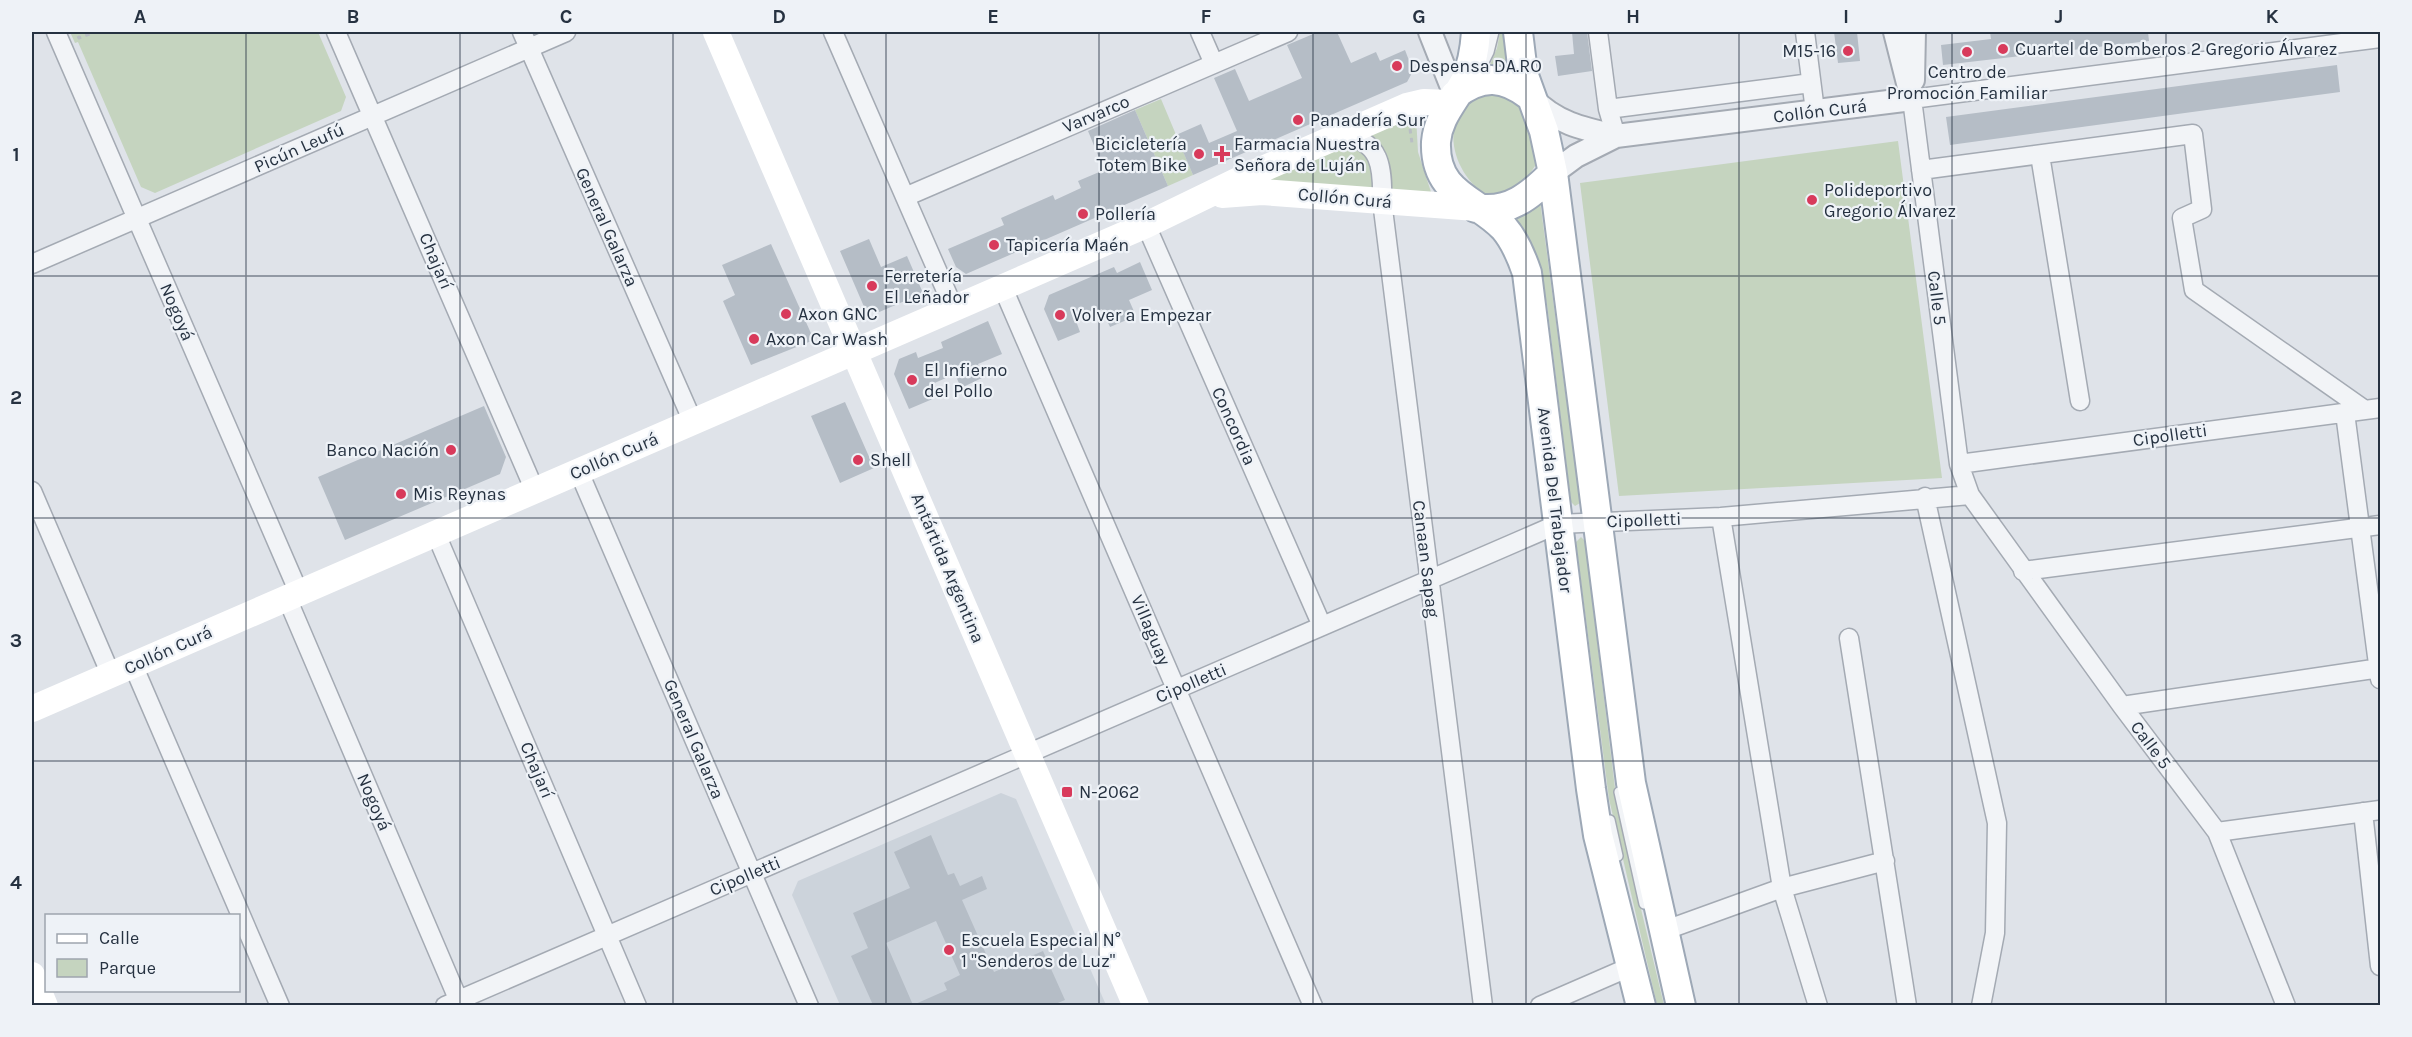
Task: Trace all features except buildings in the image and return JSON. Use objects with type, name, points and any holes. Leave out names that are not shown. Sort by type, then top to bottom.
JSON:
[{"type":"main road","name":"Antártida Argentina","points":[[716,32],[1136,1005]]},
{"type":"main road","name":"Avenida Del Trabajador","points":[[1476,32],[1457,92],[1437,133],[1438,158],[1454,190],[1498,223],[1510,236],[1523,262],[1632,791],[1655,922],[1681,1005]]},
{"type":"main road","name":"Avenida Del Trabajador","points":[[1519,45],[1530,96],[1544,131],[1558,204],[1578,522],[1592,800],[1598,835],[1641,1005]]},
{"type":"main road","name":"Collón Curá","points":[[32,709],[1003,288],[1196,203],[1237,181],[1415,104],[1457,92],[1472,83],[1492,78],[1510,82],[1530,96]]},
{"type":"main road","name":"Collón Curá","points":[[1196,203],[1228,193],[1250,191],[1494,209],[1513,205],[1532,193],[1553,173]]},
{"type":"main road","points":[[32,975],[45,1005]]},
{"type":"street","name":"Nogoyá","points":[[56,32],[293,596],[455,1004]]},
{"type":"street","name":"Chajarí","points":[[336,32],[535,490]]},
{"type":"street","name":"Picún Leufú","points":[[32,264],[373,115],[526,40],[566,32]]},
{"type":"street","points":[[833,32],[954,309]]},
{"type":"street","points":[[1200,32],[1214,64]]},
{"type":"street","name":"Varvarco","points":[[905,197],[1288,32]]},
{"type":"street","points":[[1430,32],[1457,92]]},
{"type":"street","points":[[1598,32],[1608,109],[1616,136]]},
{"type":"street","points":[[1805,32],[1815,111]]},
{"type":"street","name":"Calle 5","points":[[1895,32],[1912,99],[1959,464],[1970,495],[2023,571],[2217,832],[2286,1005]]},
{"type":"street","name":"Calle 5","points":[[1912,99],[1914,32]]},
{"type":"street","name":"Collón Curá","points":[[1553,173],[1576,156],[1616,136],[2380,38]]},
{"type":"street","name":"General Galarza","points":[[526,40],[693,422]]},
{"type":"street","name":"Collón Curá","points":[[1608,109],[1811,82]]},
{"type":"street","name":"Collón Curá","points":[[1530,96],[1551,115],[1567,123],[1616,136]]},
{"type":"street","points":[[1921,170],[2193,134],[2202,209],[2182,218],[2194,290],[2373,409]]},
{"type":"street","name":"Canaan Sapag","points":[[1341,136],[1357,138],[1375,153],[1382,170],[1382,201],[1483,1005]]},
{"type":"street","points":[[2040,155],[2080,401]]},
{"type":"street","name":"Concordia","points":[[1146,225],[1322,626]]},
{"type":"street","name":"Villaguay","points":[[1003,288],[1313,1005]]},
{"type":"street","name":"Cipolletti","points":[[1959,464],[2373,409]]},
{"type":"street","points":[[2122,706],[2380,672],[2345,413]]},
{"type":"street","name":"General Galarza","points":[[579,472],[809,1005]]},
{"type":"street","points":[[32,491],[122,670],[237,914]]},
{"type":"street","name":"Cipolletti","points":[[455,1004],[608,935],[1428,580],[1578,522],[1721,517],[1925,497],[1970,495]]},
{"type":"street","points":[[1925,497],[1998,823],[1995,933],[1981,1005]]},
{"type":"street","points":[[1721,517],[1782,888],[1818,1005]]},
{"type":"street","points":[[2023,571],[2380,525]]},
{"type":"street","name":"Chajarí","points":[[436,534],[637,1005]]},
{"type":"street","points":[[1849,638],[1907,1005]]},
{"type":"street","points":[[2217,832],[2372,811],[2380,966]]},
{"type":"street","points":[[1655,922],[1885,861]]},
{"type":"street","points":[[240,920],[280,1005]]},
{"type":"street","points":[[1540,1005],[1632,966]]},
{"type":"lane","points":[[1457,92],[1486,60],[1494,32]]},
{"type":"lane","points":[[1510,32],[1519,45]]},
{"type":"lane","points":[[1557,292],[1552,239],[1558,204]]},
{"type":"lane","points":[[1510,236],[1532,272],[1542,299]]},
{"type":"lane","points":[[1617,778],[1655,922]]},
{"type":"lane","points":[[1608,811],[1620,865]]},
{"type":"path","points":[[76,32],[79,38],[95,32]]},
{"type":"shaded area","name":"Escuela Especial N° 1 \"Senderos de Luz\"","points":[[1001,793],[1016,799],[1106,1005],[840,1005],[792,895],[798,881]]},
{"type":"green space","points":[[70,32],[318,32],[346,97],[341,111],[155,193],[141,187],[78,42],[75,43]]},
{"type":"green space","points":[[1500,32],[1504,32],[1510,69],[1489,67],[1497,48]]},
{"type":"green space","points":[[1498,90],[1525,109],[1537,159],[1519,190],[1489,197],[1472,183],[1459,163],[1453,141],[1454,129],[1458,115],[1469,97]]},
{"type":"green space","points":[[1161,99],[1193,175],[1168,186],[1135,110]]},
{"type":"green space","points":[[1416,116],[1418,152],[1431,192],[1429,195],[1392,194],[1368,133]]},
{"type":"green space","points":[[1898,141],[1942,478],[1619,496],[1580,183]]},
{"type":"green space","points":[[1348,143],[1368,153],[1375,186],[1373,188],[1251,184]]},
{"type":"green space","points":[[1540,201],[1580,503],[1575,506],[1571,502],[1547,304],[1539,275],[1509,215]]},
{"type":"green space","points":[[1581,537],[1585,541],[1618,813],[1664,1005],[1657,1005],[1609,799],[1576,542]]},
{"type":"place","name":"Cuartel de Bomberos 2 Gregorio Álvarez","points":[[2003,49]]},
{"type":"place","name":"M15-16","points":[[1848,51]]},
{"type":"place","name":"Centro de Promoción Familiar","points":[[1967,52]]},
{"type":"place","name":"Despensa DA.RO","points":[[1397,66]]},
{"type":"place","name":"Panadería Sur","points":[[1298,120]]},
{"type":"place","name":"Bicicletería Totem Bike","points":[[1199,154]]},
{"type":"place","name":"Farmacia Nuestra Señora de Luján","points":[[1222,154]]},
{"type":"place","name":"Polideportivo Gregorio Álvarez","points":[[1812,200]]},
{"type":"place","name":"Pollería","points":[[1083,214]]},
{"type":"place","name":"Tapicería Maén","points":[[994,245]]},
{"type":"place","name":"Ferretería El Leñador","points":[[872,286]]},
{"type":"place","name":"Axon GNC","points":[[786,314]]},
{"type":"place","name":"Volver a Empezar","points":[[1060,315]]},
{"type":"place","name":"Axon Car Wash","points":[[754,339]]},
{"type":"place","name":"El Infierno del Pollo","points":[[912,380]]},
{"type":"place","name":"Banco Nación","points":[[451,450]]},
{"type":"place","name":"Shell","points":[[858,460]]},
{"type":"place","name":"Mis Reynas","points":[[401,494]]},
{"type":"place","name":"N-2062","points":[[1067,792]]},
{"type":"place","name":"Escuela Especial N° 1 \"Senderos de Luz\"","points":[[949,950]]}]
